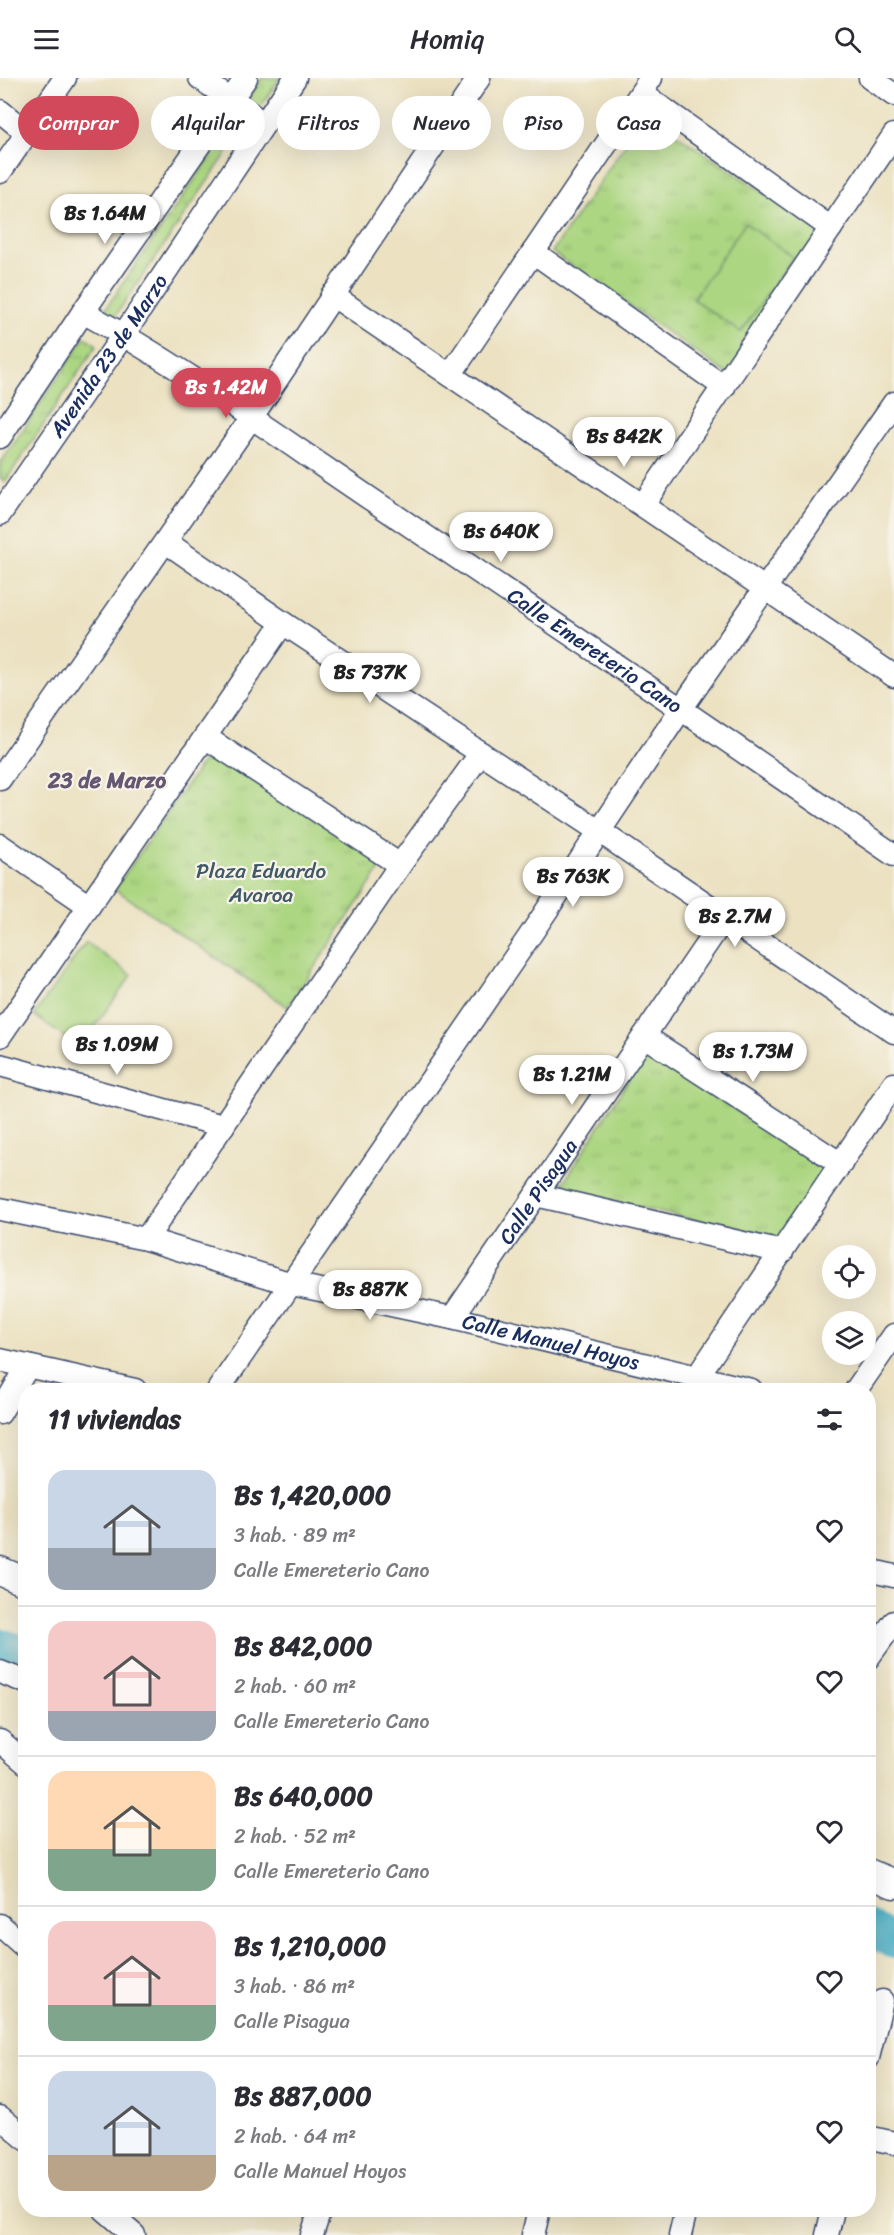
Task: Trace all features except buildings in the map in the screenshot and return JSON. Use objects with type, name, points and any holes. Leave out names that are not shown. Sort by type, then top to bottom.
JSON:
[{"type":"main road","points":[[0,1571],[18,1579]]},
{"type":"main road","points":[[876,1876],[894,1884]]},
{"type":"street","points":[[53,96],[65,78]]},
{"type":"street","points":[[200,78],[225,96]]},
{"type":"street","points":[[234,96],[246,78]]},
{"type":"street","name":"Avenida 23 de Marzo","points":[[265,120],[295,78]]},
{"type":"street","points":[[870,78],[894,95]]},
{"type":"street","points":[[0,779],[251,418],[469,82]]},
{"type":"street","points":[[450,375],[646,85],[831,228]]},
{"type":"street","points":[[0,111],[18,126]]},
{"type":"street","points":[[643,506],[894,135]]},
{"type":"street","points":[[0,172],[18,146]]},
{"type":"street","points":[[0,437],[83,312],[196,150]]},
{"type":"street","name":"Avenida 23 de Marzo","points":[[3,502],[124,334],[245,150]]},
{"type":"street","points":[[533,252],[724,387]]},
{"type":"street","points":[[332,295],[765,588],[892,670]]},
{"type":"street","name":"Calle Emereterio Cano","points":[[83,312],[124,334],[251,418],[894,855]]},
{"type":"street","points":[[223,1383],[517,956],[681,709],[894,404]]},
{"type":"street","points":[[166,542],[599,831],[894,1032]]},
{"type":"street","points":[[0,1036],[283,622]]},
{"type":"street","points":[[205,737],[400,865]]},
{"type":"street","points":[[146,1239],[400,865],[481,753]]},
{"type":"street","points":[[0,845],[89,906]]},
{"type":"street","name":"Calle Pisagua","points":[[452,1318],[725,917]]},
{"type":"street","points":[[644,1036],[841,1164]]},
{"type":"street","points":[[0,1065],[223,1126]]},
{"type":"street","points":[[697,1377],[894,1084]]},
{"type":"street","points":[[536,1195],[782,1252]]},
{"type":"street","name":"Calle Manuel Hoyos","points":[[0,1209],[146,1239],[292,1284],[452,1318],[722,1383]]},
{"type":"street","points":[[861,1383],[894,1335]]},
{"type":"street","points":[[0,1360],[104,1383]]},
{"type":"street","points":[[0,1413],[28,1366]]},
{"type":"street","points":[[876,1572],[894,1576]]},
{"type":"street","points":[[876,1647],[894,1622]]},
{"type":"street","points":[[0,1672],[18,1679]]},
{"type":"street","points":[[0,1741],[18,1756]]},
{"type":"street","points":[[0,1926],[18,1941]]},
{"type":"street","points":[[876,2025],[882,2001]]},
{"type":"street","points":[[0,2117],[18,2132]]},
{"type":"street","points":[[876,2139],[894,2143]]},
{"type":"street","points":[[113,2217],[134,2235]]},
{"type":"street","points":[[312,2235],[318,2217]]},
{"type":"street","points":[[533,2235],[537,2217]]},
{"type":"street","points":[[680,2235],[684,2217]]},
{"type":"street","points":[[827,2235],[831,2217]]},
{"type":"green space","points":[[262,78],[280,78],[265,100],[265,96],[250,96]]},
{"type":"green space","points":[[682,138],[824,233],[729,375],[552,252],[621,150],[682,150]]},
{"type":"green space","points":[[215,150],[229,150],[114,318],[104,311]]},
{"type":"green space","points":[[745,223],[793,257],[741,332],[693,299]]},
{"type":"green space","points":[[85,337],[97,345],[5,482],[0,478],[0,464]]},
{"type":"green space","name":"Plaza Eduardo Avaroa","points":[[213,747],[385,862],[288,1007],[115,889]]},
{"type":"green space","points":[[86,942],[132,975],[79,1048],[34,1015]]},
{"type":"green space","points":[[646,1052],[825,1168],[781,1239],[559,1190]]},
{"type":"waterway","points":[[0,1646],[18,1652]]},
{"type":"waterway","points":[[876,1932],[894,1941]]},
{"type":"district","name":"23 de Marzo","points":[[107,780]]}]
